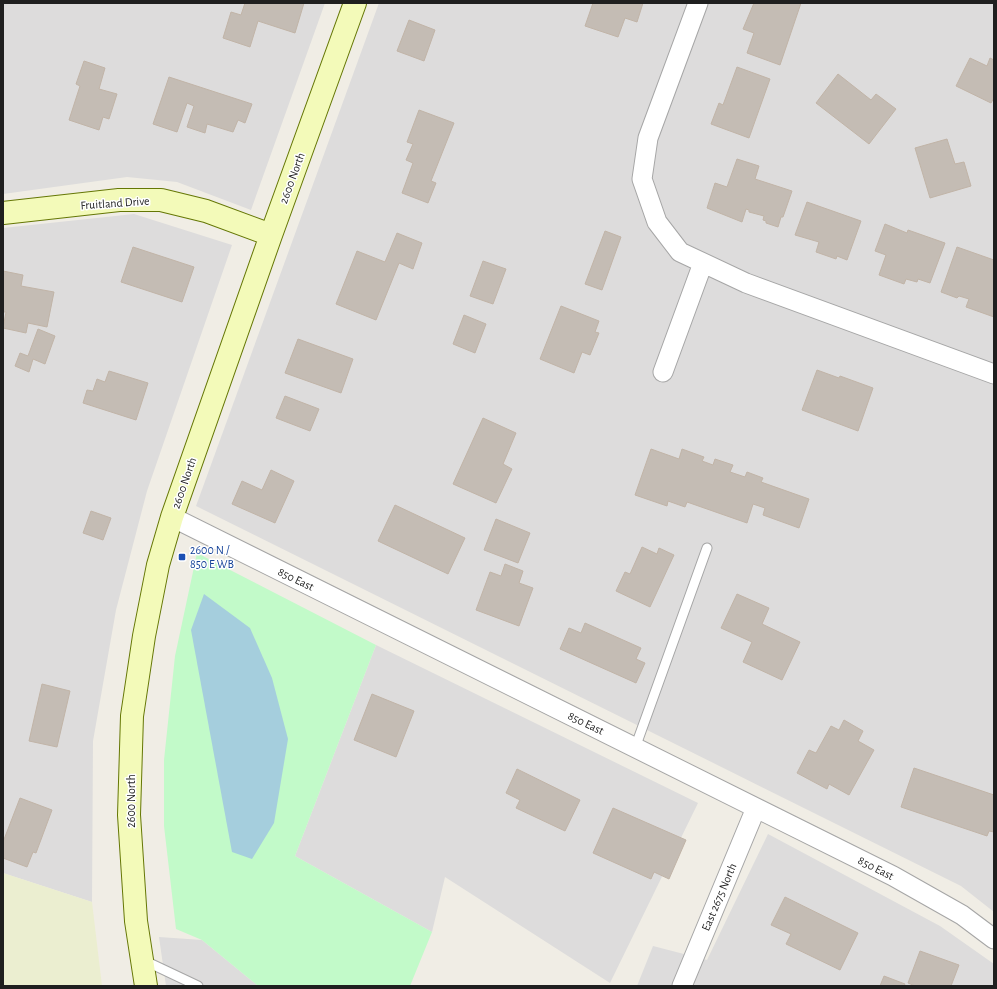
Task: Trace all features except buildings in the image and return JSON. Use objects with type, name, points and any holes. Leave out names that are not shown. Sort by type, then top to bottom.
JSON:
[{"type":"main road","name":"2600 North","points":[[146,986],[136,921],[129,815],[132,716],[145,629],[158,565],[172,517],[271,234],[355,3]]},
{"type":"main road","name":"Fruitland Drive","points":[[3,213],[119,200],[161,200],[206,211],[271,234]]},
{"type":"street","points":[[698,3],[648,138],[642,179],[657,222],[680,252],[746,283],[994,374]]},
{"type":"street","points":[[663,372],[703,263]]},
{"type":"street","name":"850 East","points":[[172,517],[893,876],[962,915],[994,939]]},
{"type":"street","name":"East 2675 North","points":[[682,986],[756,808]]},
{"type":"lane","points":[[635,748],[707,548]]},
{"type":"lane","points":[[142,959],[198,986]]},
{"type":"shaded area","points":[[3,3],[325,3],[251,210],[177,182],[127,177],[3,194]]},
{"type":"shaded area","points":[[379,3],[994,3],[994,912],[961,886],[196,506]]},
{"type":"shaded area","points":[[134,214],[232,245],[147,491],[116,610],[93,741],[92,902],[3,873],[3,228]]},
{"type":"shaded area","points":[[376,645],[698,803],[610,983],[445,877],[432,932],[295,856]]},
{"type":"shaded area","points":[[768,834],[940,926],[994,964],[994,986],[637,986],[653,946],[707,960]]},
{"type":"shaded area","points":[[159,937],[202,940],[258,986],[166,986]]},
{"type":"green space","points":[[197,553],[376,645],[295,856],[432,932],[410,986],[258,986],[202,940],[176,929],[164,826],[164,760],[175,656]]},
{"type":"green space","points":[[3,873],[92,902],[102,986],[3,986]]},
{"type":"water","points":[[204,594],[250,628],[272,678],[288,739],[274,823],[252,859],[232,852],[191,630]]},
{"type":"place","name":"2600 N / 850 E WB","points":[[182,557]]}]
